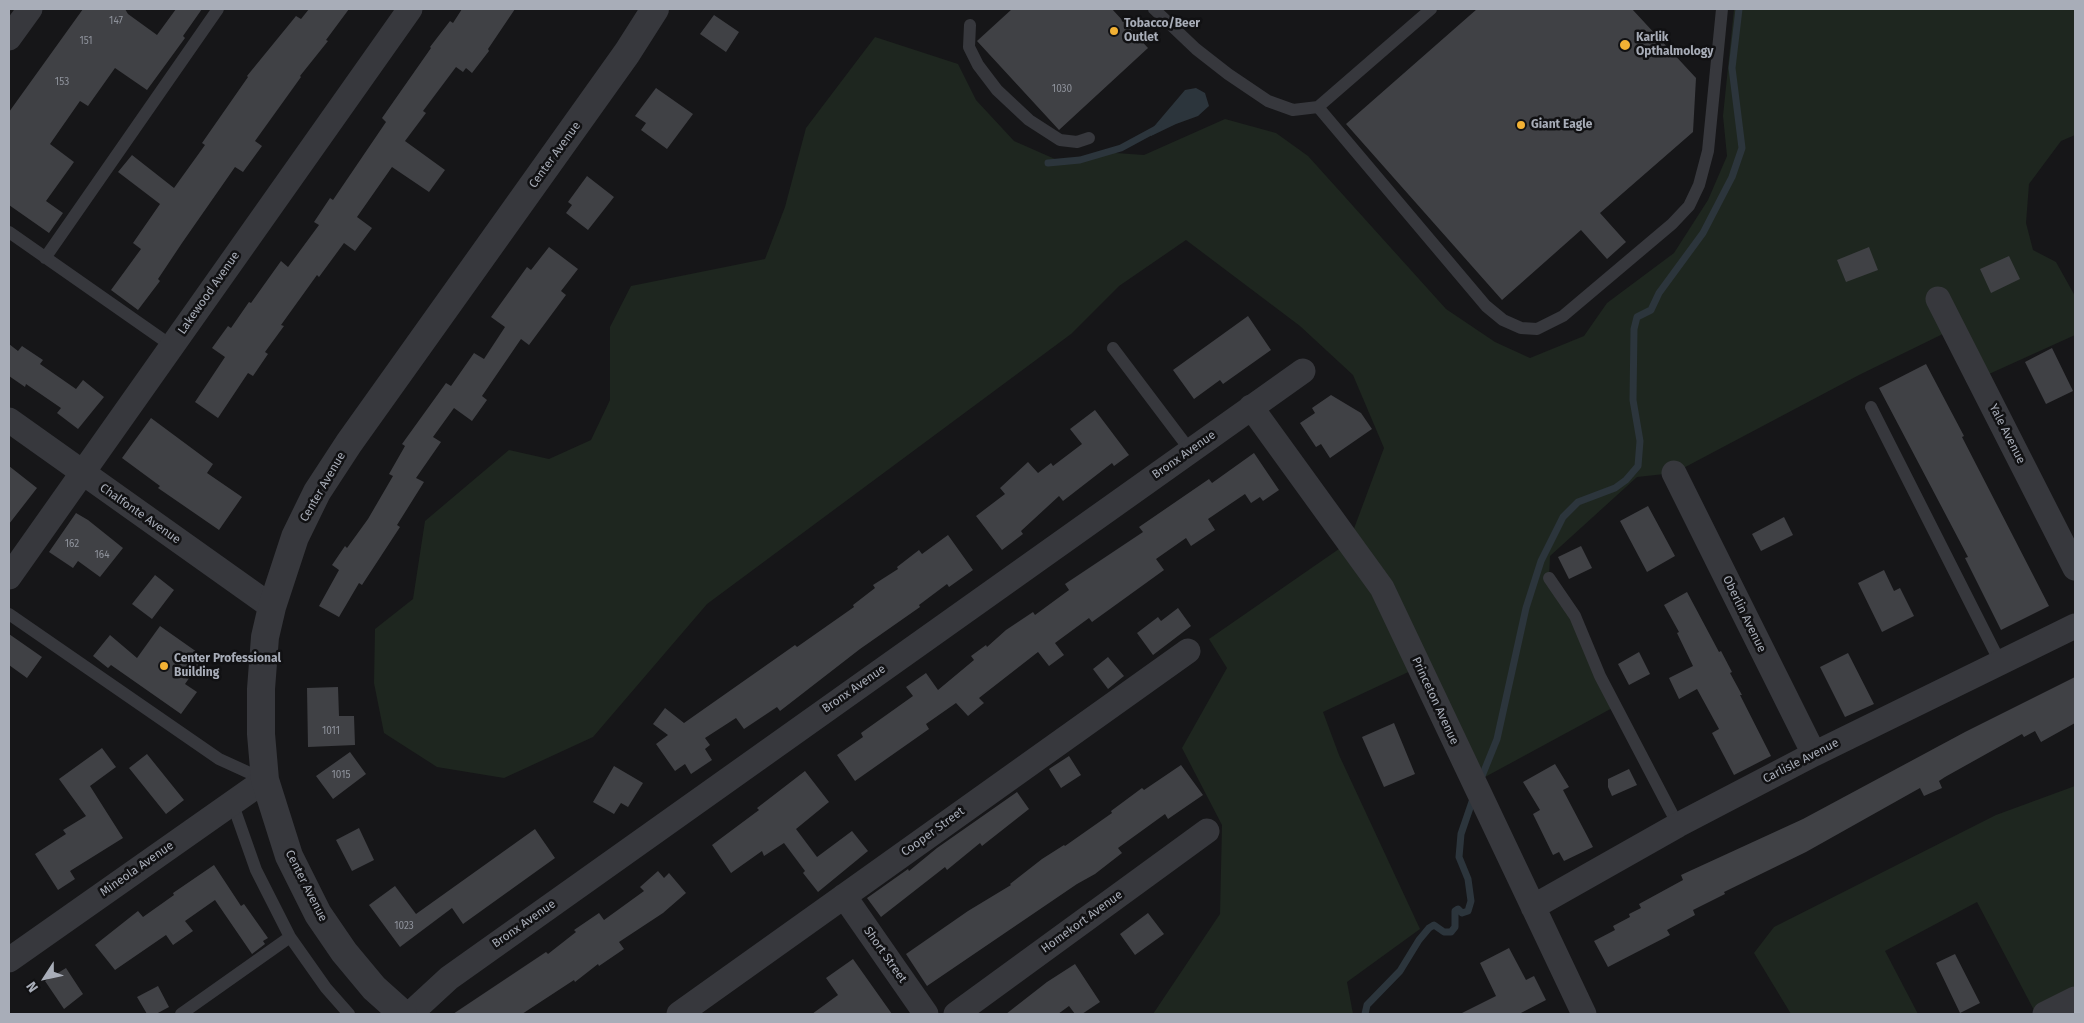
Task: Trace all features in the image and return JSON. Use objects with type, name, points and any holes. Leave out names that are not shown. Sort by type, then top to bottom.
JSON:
[{"type":"street","points":[[9,38],[30,9]]},
{"type":"street","name":"Lakewood Avenue","points":[[9,577],[410,9]]},
{"type":"street","name":"Center Avenue","points":[[403,1014],[374,988],[344,952],[318,914],[289,856],[265,780],[261,734],[261,689],[265,637],[272,607],[295,537],[317,492],[349,443],[627,53],[655,9]]},
{"type":"street","name":"Yale Avenue","points":[[1938,299],[2075,568]]},
{"type":"street","name":"Bronx Avenue","points":[[410,1014],[449,978],[1303,371]]},
{"type":"street","name":"Princeton Avenue","points":[[1251,407],[1382,588],[1584,1014]]},
{"type":"street","name":"Chalfonte Avenue","points":[[9,420],[272,607]]},
{"type":"street","name":"Oberlin Avenue","points":[[1674,474],[1814,754]]},
{"type":"street","name":"Carlisle Avenue","points":[[1533,907],[1678,824],[1814,754],[2075,626]]},
{"type":"street","name":"Cooper Street","points":[[679,1014],[1188,651]]},
{"type":"street","name":"Mineola Avenue","points":[[9,960],[265,780]]},
{"type":"street","name":"Homekort Avenue","points":[[956,1014],[1207,831]]},
{"type":"street","name":"Short Street","points":[[844,896],[926,1014]]},
{"type":"street","points":[[2045,1014],[2075,999]]},
{"type":"lane","points":[[45,258],[218,9]]},
{"type":"lane","points":[[1154,9],[1196,49],[1228,74],[1268,101],[1293,110],[1318,107],[1431,9]]},
{"type":"lane","points":[[1318,107],[1486,306],[1503,320],[1521,328],[1537,328],[1563,316],[1672,224],[1689,206],[1699,185],[1708,151],[1722,9]]},
{"type":"lane","points":[[970,25],[969,47],[978,65],[997,90],[1029,120],[1060,140],[1077,142],[1089,138]]},
{"type":"lane","points":[[9,232],[172,346]]},
{"type":"lane","points":[[1113,348],[1190,450]]},
{"type":"lane","points":[[1871,407],[2000,662]]},
{"type":"lane","points":[[1549,578],[1575,616],[1600,676],[1678,824]]},
{"type":"lane","points":[[9,614],[219,759],[265,780]]},
{"type":"lane","points":[[232,802],[256,870],[290,937],[326,988],[349,1014]]},
{"type":"lane","points":[[181,1014],[290,937]]},
{"type":"shaded area","points":[[1734,9],[2075,9],[2075,135],[2061,141],[2029,184],[2026,223],[2033,250],[2056,262],[2075,296],[2075,335],[1978,379],[1953,329],[1859,375],[1674,473],[1637,477],[1550,556],[1549,578],[1616,706],[1474,783],[1419,667],[1323,712],[1339,755],[1420,929],[1347,982],[1353,1014],[1153,1014],[1220,914],[1222,825],[1182,748],[1227,668],[1209,639],[1349,542],[1384,448],[1353,375],[1300,326],[1186,240],[1119,286],[1071,334],[707,604],[593,737],[504,778],[437,767],[384,733],[374,683],[375,629],[413,599],[425,521],[509,450],[549,459],[591,440],[610,400],[610,327],[631,286],[765,259],[785,207],[806,128],[875,37],[958,64],[976,100],[1014,141],[1064,163],[1102,152],[1144,155],[1225,119],[1276,133],[1308,156],[1446,309],[1495,342],[1530,358],[1584,336],[1607,303],[1674,253],[1708,200],[1727,156],[1723,116]]},
{"type":"shaded area","points":[[1196,88],[1205,93],[1209,106],[1198,116],[1151,136],[1151,130],[1185,90]]},
{"type":"shaded area","points":[[2075,786],[2075,999],[2036,1014],[1977,902],[1885,951],[1918,1014],[1791,1014],[1754,953],[1774,927],[1996,815]]},
{"type":"building","points":[[83,9],[125,9],[128,14],[157,35],[176,9],[202,9],[183,36],[185,38],[147,90],[115,68],[88,106],[80,101],[50,144],[74,162],[46,201],[63,213],[49,233],[9,205],[9,112]]},
{"type":"building","points":[[309,9],[349,9],[255,141],[262,146],[243,172],[235,167],[158,279],[160,281],[138,310],[111,290],[141,249],[133,243],[160,204],[118,172],[132,155],[174,188],[205,145],[202,143],[247,76],[296,16],[301,19]]},
{"type":"building","points":[[462,9],[515,9],[488,49],[489,51],[472,73],[466,68],[463,72],[456,67],[423,111],[426,113],[405,141],[445,170],[429,192],[392,167],[357,217],[372,228],[355,251],[344,243],[319,277],[317,275],[281,325],[284,326],[265,352],[268,354],[253,376],[248,373],[218,418],[195,402],[225,357],[212,348],[228,326],[231,328],[249,302],[251,303],[281,261],[288,267],[319,225],[314,222],[330,198],[333,200],[386,122],[382,118],[430,47],[450,21],[453,23]]},
{"type":"building","points":[[1012,9],[1112,9],[1148,48],[1059,130],[977,41]]},
{"type":"building","points":[[1477,9],[1632,9],[1696,78],[1693,132],[1600,213],[1626,242],[1607,259],[1581,230],[1502,300],[1346,124]]},
{"type":"building","points":[[714,15],[739,32],[726,52],[700,34]]},
{"type":"building","points":[[656,88],[693,114],[667,149],[641,130],[646,123],[635,116]]},
{"type":"building","points":[[587,176],[614,197],[588,230],[566,213],[572,205],[568,202]]},
{"type":"building","points":[[549,247],[578,269],[561,291],[566,295],[529,345],[521,339],[482,396],[487,400],[472,421],[454,408],[433,437],[441,442],[416,478],[424,482],[397,525],[400,527],[362,585],[359,583],[339,617],[319,606],[339,570],[332,565],[368,519],[393,476],[389,474],[405,446],[402,444],[446,383],[451,386],[474,353],[484,359],[505,327],[491,317],[527,267],[531,270]]},
{"type":"building","points":[[1869,247],[1878,270],[1846,282],[1837,260]]},
{"type":"building","points":[[2009,256],[2020,279],[1991,293],[1980,269]]},
{"type":"building","points":[[1248,316],[1271,350],[1223,384],[1220,380],[1194,399],[1173,370]]},
{"type":"building","points":[[9,344],[18,351],[22,346],[43,360],[40,364],[76,389],[83,380],[104,397],[78,429],[57,413],[61,408],[26,384],[25,387],[9,376]]},
{"type":"building","points":[[2052,348],[2073,391],[2046,404],[2025,362]]},
{"type":"building","points":[[1926,364],[2049,606],[2001,630],[1965,558],[1968,557],[1879,388]]},
{"type":"building","points":[[1331,395],[1361,413],[1372,429],[1330,458],[1321,444],[1316,447],[1300,423],[1315,413],[1312,408]]},
{"type":"building","points":[[1095,410],[1129,455],[1114,466],[1112,463],[1063,501],[1059,496],[1021,531],[1023,534],[1002,550],[976,516],[1005,494],[1000,488],[1028,462],[1038,473],[1051,463],[1053,466],[1082,444],[1070,429]]},
{"type":"building","points":[[151,418],[213,464],[207,473],[242,497],[219,530],[158,488],[160,486],[122,458]]},
{"type":"building","points":[[1254,453],[1279,490],[1263,501],[1260,497],[1251,503],[1245,494],[1208,519],[1215,530],[1191,546],[1186,538],[1156,559],[1164,570],[1092,622],[1089,618],[1055,643],[1064,655],[1049,666],[1038,652],[979,698],[984,703],[968,716],[956,703],[926,724],[929,729],[855,781],[837,755],[863,737],[861,733],[913,696],[906,687],[926,673],[938,690],[974,660],[971,656],[986,645],[987,647],[1006,630],[1033,612],[1035,615],[1069,590],[1065,584],[1143,532],[1139,527],[1209,479],[1212,483]]},
{"type":"building","points":[[9,466],[37,488],[9,524]]},
{"type":"building","points":[[1648,506],[1675,556],[1647,572],[1620,521]]},
{"type":"building","points":[[76,513],[88,520],[123,548],[100,577],[78,561],[73,568],[49,552]]},
{"type":"building","points":[[1784,517],[1793,535],[1761,551],[1752,534]]},
{"type":"building","points":[[948,535],[973,570],[949,587],[947,584],[919,605],[920,607],[860,649],[780,711],[777,707],[744,729],[736,718],[705,738],[710,745],[705,749],[712,760],[691,774],[685,764],[675,771],[656,744],[668,735],[653,724],[665,708],[684,723],[795,645],[797,647],[854,607],[853,605],[875,588],[873,585],[898,569],[897,567],[919,550],[922,554]]},
{"type":"building","points":[[1581,546],[1592,568],[1569,579],[1558,557]]},
{"type":"building","points":[[1884,570],[1894,591],[1900,588],[1914,616],[1882,632],[1858,583]]},
{"type":"building","points":[[155,575],[174,590],[152,619],[132,604]]},
{"type":"building","points":[[1687,592],[1719,652],[1721,651],[1732,672],[1730,673],[1742,695],[1740,695],[1771,756],[1734,775],[1712,733],[1719,729],[1697,689],[1679,699],[1669,678],[1693,666],[1677,633],[1679,632],[1664,605]]},
{"type":"building","points":[[1178,608],[1191,626],[1153,655],[1137,633],[1158,617],[1161,621]]},
{"type":"building","name":"Center Professional Building","points":[[160,626],[204,657],[185,684],[197,692],[181,714],[111,665],[108,668],[93,656],[110,635],[137,658]]},
{"type":"building","points":[[9,634],[42,657],[27,678],[9,665]]},
{"type":"building","points":[[1639,652],[1650,674],[1629,685],[1618,664]]},
{"type":"building","points":[[1848,653],[1874,704],[1845,717],[1820,667]]},
{"type":"building","points":[[1108,657],[1124,676],[1108,689],[1093,669]]},
{"type":"building","points":[[2075,677],[2075,723],[2041,742],[2035,731],[2024,737],[2022,734],[1939,781],[1942,788],[1924,796],[1920,788],[1806,852],[1724,892],[1725,894],[1693,910],[1695,915],[1667,930],[1670,935],[1608,967],[1594,941],[1615,930],[1613,926],[1630,917],[1629,914],[1641,908],[1639,904],[1683,880],[1681,875],[1803,819],[1965,732]]},
{"type":"building","points":[[338,687],[339,716],[354,716],[355,745],[308,747],[307,688]]},
{"type":"building","points":[[1394,723],[1415,774],[1384,787],[1362,737]]},
{"type":"building","points":[[102,748],[116,767],[90,786],[123,838],[70,871],[75,879],[58,890],[35,854],[66,834],[63,830],[86,816],[59,779]]},
{"type":"building","points":[[350,752],[366,774],[333,799],[316,776]]},
{"type":"building","points":[[147,754],[184,800],[166,814],[129,768]]},
{"type":"building","points":[[1069,756],[1081,775],[1061,788],[1049,769]]},
{"type":"building","points":[[1555,764],[1569,787],[1563,790],[1593,847],[1564,861],[1559,852],[1553,855],[1533,814],[1540,810],[1523,782]]},
{"type":"building","points":[[1181,765],[1203,795],[1168,819],[1165,814],[1118,848],[1122,853],[1095,874],[1077,884],[927,986],[906,954],[968,911],[1011,885],[1042,859],[1065,846],[1112,813],[1111,811],[1142,788],[1144,790]]},
{"type":"building","points":[[614,766],[643,783],[628,807],[621,803],[614,814],[593,802]]},
{"type":"building","points":[[1629,769],[1637,785],[1612,796],[1608,787],[1608,779]]},
{"type":"building","points":[[805,771],[829,802],[796,829],[817,857],[852,831],[868,851],[818,892],[784,843],[764,856],[762,851],[731,873],[712,845],[759,810],[757,808]]},
{"type":"building","points":[[1017,792],[1029,809],[982,846],[980,843],[947,870],[945,867],[881,917],[867,898],[908,869],[909,871],[937,848]]},
{"type":"building","points":[[359,828],[374,860],[352,871],[336,840]]},
{"type":"building","points":[[535,829],[555,858],[463,924],[452,908],[400,947],[369,905],[395,886],[416,914]]},
{"type":"building","points":[[214,865],[241,906],[244,904],[268,938],[263,941],[265,944],[252,954],[215,900],[185,921],[193,931],[173,945],[166,935],[115,970],[95,945],[138,911],[143,917],[174,895],[173,893]]},
{"type":"building","points":[[658,871],[664,878],[669,873],[686,893],[663,913],[619,942],[624,949],[522,1014],[453,1014],[546,952],[548,954],[576,932],[574,930],[599,913],[604,920],[644,891],[640,887]]},
{"type":"building","points":[[1148,913],[1164,934],[1135,955],[1120,934]]},
{"type":"building","points":[[1509,948],[1526,980],[1534,976],[1546,1000],[1519,1014],[1460,1014],[1496,996],[1480,963]]},
{"type":"building","points":[[1955,954],[1980,1003],[1960,1013],[1936,963]]},
{"type":"building","points":[[853,959],[892,1014],[812,1014],[838,995],[826,978]]},
{"type":"building","points":[[1075,964],[1100,1002],[1082,1014],[1075,1014],[1069,1006],[1058,1014],[1006,1014],[1047,982]]},
{"type":"building","points":[[66,968],[83,994],[64,1009],[45,981]]},
{"type":"building","points":[[158,986],[169,1007],[156,1014],[147,1014],[137,997]]},
{"type":"waterway","points":[[1480,781],[1497,739],[1526,608],[1541,561],[1563,517],[1578,502],[1615,488],[1626,480],[1638,466],[1640,441],[1633,400],[1634,329],[1637,317],[1651,310],[1659,293],[1703,233],[1732,177],[1742,148],[1732,68],[1739,9]]},
{"type":"waterway","points":[[1048,163],[1080,160],[1121,148],[1158,128]]},
{"type":"waterway","points":[[1365,1014],[1367,1005],[1400,971],[1419,940],[1429,928],[1434,925],[1444,932],[1451,932],[1455,927],[1455,911],[1458,909],[1462,913],[1468,911],[1471,901],[1468,879],[1459,857],[1461,834],[1474,796]]},
{"type":"place","name":"Tobacco/Beer Outlet","points":[[1114,31]]},
{"type":"place","name":"Karlik Opthalmology","points":[[1625,45]]},
{"type":"place","name":"Giant Eagle","points":[[1521,125]]},
{"type":"place","name":"Center Professional Building","points":[[164,666]]}]
